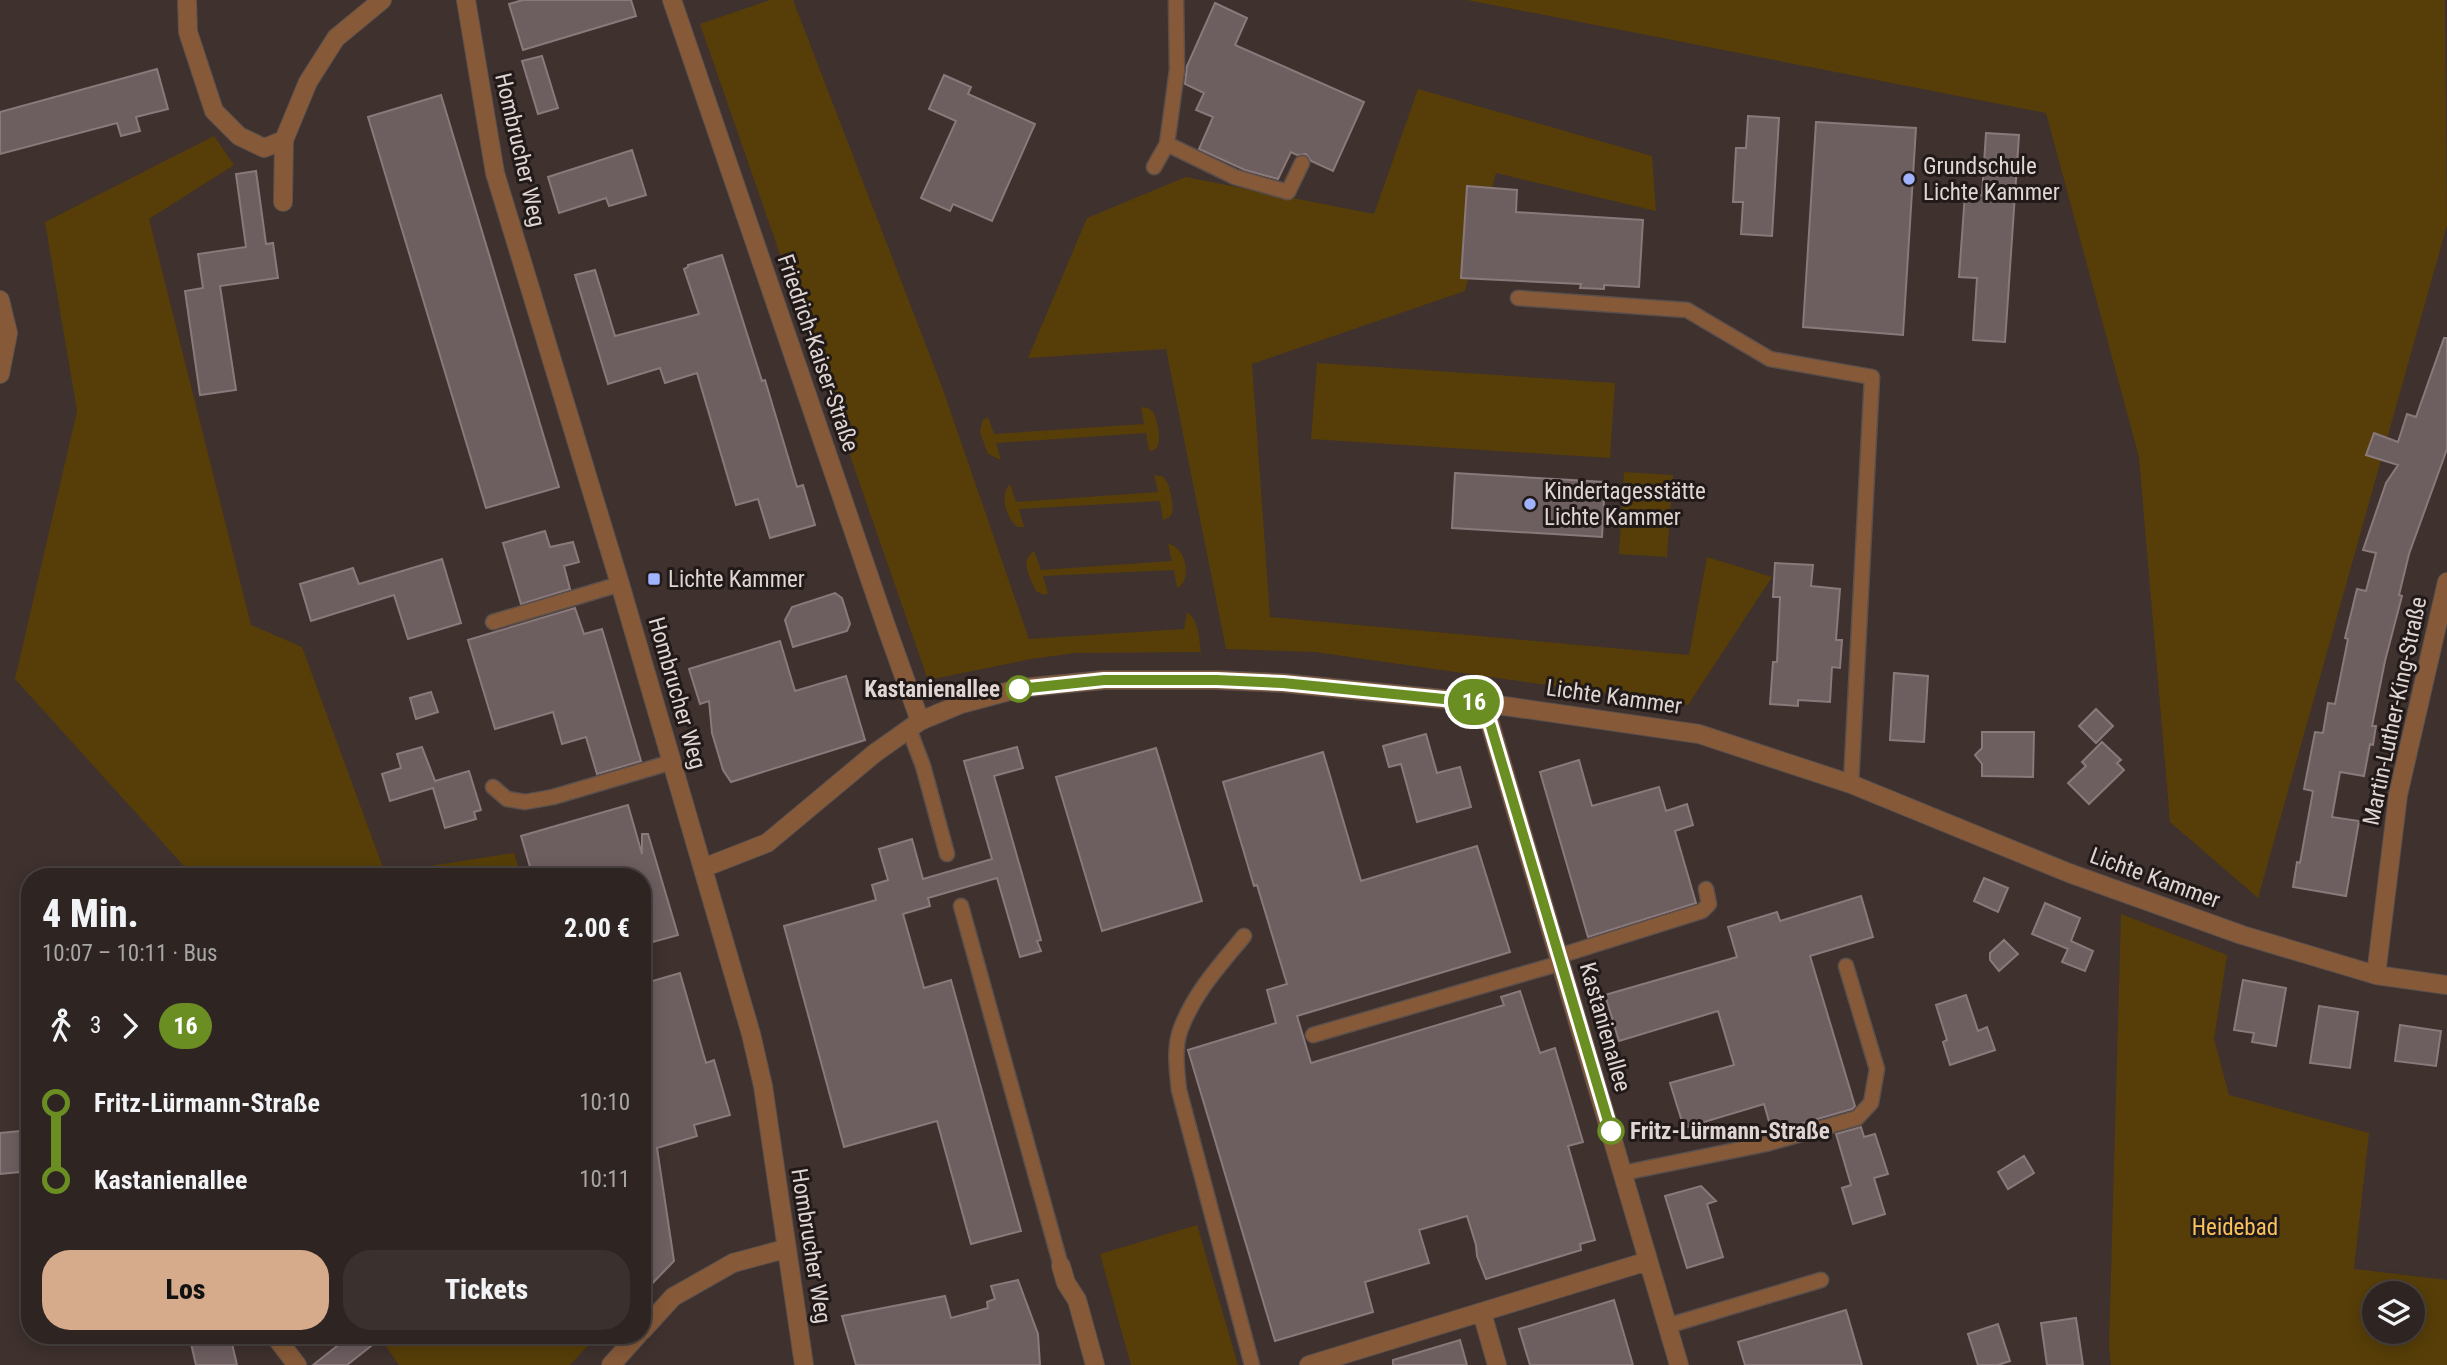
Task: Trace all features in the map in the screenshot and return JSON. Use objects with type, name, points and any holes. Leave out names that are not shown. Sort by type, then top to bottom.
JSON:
[{"type":"street","points":[[187,0],[188,32],[214,111],[239,136],[264,148],[284,140]]},
{"type":"street","points":[[283,202],[284,140],[308,82],[336,38],[382,0]]},
{"type":"street","name":"Hombrucher Weg","points":[[466,0],[495,173],[620,584],[757,1060],[804,1365]]},
{"type":"street","name":"Friedrich-Kaiser-Straße","points":[[672,0],[877,599],[914,725]]},
{"type":"street","points":[[0,300],[8,332],[0,374]]},
{"type":"street","name":"Martin-Luther-King-Straße","points":[[2376,975],[2398,795],[2447,582]]},
{"type":"street","name":"Lichte Kammer","points":[[703,867],[767,844],[875,753],[914,725],[961,704],[1021,688],[1104,680],[1283,683],[1484,703],[1699,734],[1851,784],[2082,877],[2242,935],[2376,975],[2447,985]]},
{"type":"street","name":"Kastanienallee","points":[[1484,703],[1679,1365]]},
{"type":"street","points":[[651,1321],[673,1297],[733,1263],[785,1250]]},
{"type":"street","points":[[1309,1365],[1648,1261]]},
{"type":"street","points":[[1061,1266],[1066,1283],[1077,1300],[1095,1365]]},
{"type":"street","points":[[1482,1313],[1497,1365]]},
{"type":"street","points":[[281,1344],[298,1365]]},
{"type":"street","points":[[611,1365],[630,1344]]},
{"type":"lane","points":[[1154,167],[1167,144],[1177,70],[1175,0]]},
{"type":"lane","points":[[1167,144],[1235,177],[1288,192],[1302,163]]},
{"type":"lane","points":[[1518,298],[1687,310],[1770,359],[1872,377],[1851,784]]},
{"type":"lane","points":[[493,622],[620,584]]},
{"type":"lane","points":[[914,725],[947,854]]},
{"type":"lane","points":[[493,787],[507,799],[525,802],[580,790],[672,762]]},
{"type":"lane","points":[[1313,1035],[1560,959],[1702,911],[1709,904],[1706,889]]},
{"type":"lane","points":[[961,906],[1061,1266]]},
{"type":"lane","points":[[1244,936],[1205,982],[1179,1032],[1177,1067],[1179,1090],[1252,1365]]},
{"type":"lane","points":[[1623,1173],[1766,1144],[1857,1118],[1871,1103],[1877,1069],[1846,966]]},
{"type":"lane","points":[[1667,1326],[1821,1280]]},
{"type":"green space","points":[[770,0],[793,0],[942,387],[1029,639],[1184,629],[1187,612],[1196,625],[1201,652],[1075,653],[928,680],[700,24]]},
{"type":"green space","points":[[1467,0],[2445,0],[2447,225],[2258,898],[2170,822],[2139,457],[2046,113]]},
{"type":"green space","points":[[1418,89],[1652,156],[1656,211],[1496,173],[1465,291],[1252,364],[1270,617],[1689,655],[1707,557],[1772,577],[1688,705],[1315,652],[1226,649],[1166,349],[1028,358],[1087,218],[1186,177],[1374,214]]},
{"type":"green space","points":[[214,136],[234,165],[149,219],[251,625],[302,647],[383,868],[186,868],[15,679],[77,411],[45,222]]},
{"type":"green space","points":[[1317,363],[1615,383],[1610,458],[1311,439]]},
{"type":"green space","points":[[1141,407],[1152,411],[1159,432],[1156,448],[1149,451],[1146,433],[996,443],[1001,460],[988,454],[980,432],[982,421],[988,417],[994,434],[1144,424]]},
{"type":"green space","points":[[1624,472],[1673,475],[1667,557],[1619,554]]},
{"type":"green space","points":[[1154,475],[1165,479],[1171,495],[1172,513],[1163,520],[1160,501],[1019,509],[1024,527],[1018,527],[1005,507],[1005,494],[1010,484],[1016,502],[1158,492]]},
{"type":"green space","points":[[1168,544],[1179,551],[1185,564],[1185,578],[1177,588],[1174,570],[1043,576],[1048,593],[1044,595],[1036,591],[1026,564],[1034,551],[1041,570],[1172,561]]},
{"type":"green space","points":[[514,853],[518,868],[417,868]]},
{"type":"green space","name":"Heidebad","points":[[2121,914],[2227,955],[2214,1039],[2229,1095],[2369,1133],[2354,1269],[2447,1280],[2447,1365],[2111,1365],[2109,1346]]},
{"type":"green space","points":[[1197,1225],[1238,1365],[1131,1365],[1100,1254]]},
{"type":"green space","points":[[384,1344],[590,1344],[570,1365],[399,1365]]},
{"type":"building","points":[[523,0],[631,0],[636,16],[523,50],[509,4]]},
{"type":"building","points":[[1215,3],[1247,18],[1235,45],[1364,102],[1333,171],[1311,161],[1306,154],[1297,155],[1291,152],[1278,179],[1245,170],[1199,149],[1213,117],[1196,110],[1204,93],[1185,84],[1187,66]]},
{"type":"building","points":[[542,56],[558,108],[538,114],[522,61]]},
{"type":"building","points":[[157,69],[168,109],[136,117],[140,131],[121,136],[117,123],[0,154],[0,112]]},
{"type":"building","points":[[944,75],[971,87],[968,94],[1035,124],[992,221],[953,204],[950,211],[921,198],[956,121],[929,109]]},
{"type":"building","points":[[441,95],[559,487],[486,508],[368,117]]},
{"type":"building","points":[[1748,116],[1779,118],[1772,236],[1741,234],[1743,202],[1733,202],[1736,148],[1746,148]]},
{"type":"building","points":[[1816,122],[1916,128],[1903,335],[1803,327]]},
{"type":"building","points":[[1986,133],[2019,135],[2005,342],[1973,340],[1977,278],[1959,277],[1965,194],[1982,195]]},
{"type":"building","points":[[632,150],[646,195],[609,206],[606,198],[559,213],[548,177]]},
{"type":"building","points":[[256,171],[266,244],[273,243],[278,278],[220,286],[236,390],[200,395],[185,291],[203,288],[198,254],[246,247],[236,174]]},
{"type":"building","points":[[1467,186],[1517,190],[1516,212],[1643,220],[1639,287],[1604,285],[1604,289],[1580,288],[1581,284],[1461,278]]},
{"type":"building","points":[[722,255],[762,381],[765,380],[797,487],[803,485],[815,525],[770,538],[758,499],[736,505],[697,373],[665,383],[660,368],[608,384],[575,275],[595,270],[615,336],[699,314],[684,269],[688,265]]},
{"type":"building","points":[[2444,338],[2447,338],[2447,449],[2409,554],[2372,726],[2376,726],[2373,745],[2370,744],[2364,776],[2340,772],[2332,817],[2359,821],[2346,896],[2293,887],[2313,791],[2304,789],[2315,732],[2323,733],[2328,703],[2335,704],[2348,639],[2345,638],[2357,589],[2366,591],[2376,553],[2363,550],[2386,483],[2398,465],[2366,455],[2374,433],[2398,442],[2407,414],[2416,417]]},
{"type":"building","points":[[1455,473],[1605,482],[1602,537],[1452,528]]},
{"type":"building","points":[[545,531],[550,547],[573,542],[579,562],[564,566],[570,589],[521,604],[503,543]]},
{"type":"building","points":[[442,559],[461,623],[408,639],[394,595],[311,621],[300,584],[353,568],[359,584]]},
{"type":"building","points":[[1775,563],[1813,565],[1811,586],[1840,589],[1836,640],[1842,640],[1840,668],[1832,667],[1830,702],[1798,700],[1798,706],[1770,704],[1773,662],[1777,662],[1780,597],[1773,597]]},
{"type":"building","points":[[835,593],[842,598],[850,624],[847,631],[793,647],[785,620],[792,607]]},
{"type":"building","points":[[575,608],[584,634],[602,629],[641,761],[597,774],[586,737],[562,744],[553,712],[495,729],[468,640]]},
{"type":"building","points":[[780,641],[795,691],[846,676],[865,740],[731,782],[723,770],[712,733],[709,701],[700,704],[689,669]]},
{"type":"building","points":[[1894,673],[1928,676],[1924,742],[1890,740]]},
{"type":"building","points":[[431,692],[438,712],[416,719],[410,698]]},
{"type":"building","points":[[2096,709],[2113,726],[2096,743],[2079,726]]},
{"type":"building","points":[[1982,732],[2034,732],[2033,777],[1982,776],[1982,764],[1975,755],[1982,748]]},
{"type":"building","points":[[1426,734],[1437,773],[1460,767],[1471,807],[1417,822],[1401,764],[1389,767],[1383,746]]},
{"type":"building","points":[[2102,742],[2121,760],[2117,763],[2124,770],[2089,804],[2068,783],[2086,766],[2082,762]]},
{"type":"building","points":[[422,747],[435,781],[469,771],[481,810],[474,812],[476,819],[445,828],[433,788],[390,801],[382,774],[401,768],[397,754]]},
{"type":"building","points":[[1017,747],[1023,768],[994,776],[1041,940],[1037,941],[1041,951],[1020,957],[997,878],[928,898],[930,906],[903,914],[924,988],[951,980],[1021,1231],[971,1244],[937,1121],[844,1147],[784,926],[876,900],[872,885],[888,880],[879,849],[912,839],[923,879],[992,859],[964,761]]},
{"type":"building","points":[[1156,748],[1202,901],[1102,931],[1056,777]]},
{"type":"building","points":[[1323,752],[1361,881],[1477,846],[1510,952],[1297,1016],[1311,1063],[1504,1005],[1501,997],[1520,991],[1540,1053],[1555,1048],[1583,1142],[1568,1146],[1595,1240],[1580,1244],[1581,1250],[1486,1279],[1467,1216],[1419,1230],[1429,1263],[1365,1282],[1373,1312],[1275,1341],[1188,1050],[1276,1023],[1267,990],[1287,984],[1223,782]]},
{"type":"building","points":[[1579,760],[1592,806],[1659,787],[1666,811],[1687,804],[1693,825],[1675,831],[1696,903],[1588,937],[1540,772]]},
{"type":"building","points":[[628,805],[642,854],[642,834],[648,834],[678,935],[651,942],[651,868],[530,868],[521,836]]},
{"type":"building","points":[[1984,878],[2008,888],[1998,912],[1974,901]]},
{"type":"building","points":[[1861,896],[1873,937],[1810,956],[1855,1106],[1772,1132],[1764,1104],[1684,1128],[1670,1083],[1734,1065],[1718,1011],[1619,1041],[1605,995],[1737,957],[1728,927],[1777,912],[1780,921]]},
{"type":"building","points":[[2045,903],[2080,918],[2071,941],[2093,951],[2085,971],[2062,962],[2068,949],[2032,934]]},
{"type":"building","points":[[2004,940],[2018,954],[1999,971],[1990,960],[1990,953]]},
{"type":"building","points":[[680,973],[706,1063],[714,1060],[730,1115],[694,1125],[697,1136],[657,1148],[674,1261],[651,1285],[651,981]]},
{"type":"building","points":[[2243,980],[2286,988],[2276,1046],[2252,1042],[2254,1033],[2234,1030]]},
{"type":"building","points":[[1966,995],[1978,1031],[1987,1027],[1995,1050],[1950,1065],[1943,1042],[1947,1040],[1936,1005]]},
{"type":"building","points":[[2319,1006],[2358,1012],[2350,1068],[2310,1063]]},
{"type":"building","points":[[2400,1025],[2441,1031],[2436,1066],[2395,1061]]},
{"type":"building","points":[[1861,1127],[1864,1137],[1875,1134],[1888,1174],[1874,1178],[1885,1214],[1853,1224],[1842,1188],[1851,1185],[1836,1134]]},
{"type":"building","points":[[21,1131],[21,1172],[0,1174],[0,1133]]},
{"type":"building","points":[[2024,1156],[2034,1173],[2008,1189],[1998,1172]]},
{"type":"building","points":[[1701,1186],[1716,1201],[1707,1204],[1723,1257],[1687,1268],[1665,1196]]},
{"type":"building","points":[[1018,1280],[1038,1334],[1040,1365],[856,1365],[842,1316],[945,1296],[951,1318],[988,1308],[987,1302],[995,1299],[991,1286]]},
{"type":"building","points":[[1614,1300],[1633,1365],[1530,1365],[1519,1329]]},
{"type":"building","points":[[1846,1310],[1862,1365],[1745,1365],[1738,1342]]},
{"type":"building","points":[[2076,1318],[2083,1365],[2047,1365],[2041,1323]]},
{"type":"building","points":[[1998,1324],[2010,1361],[1998,1365],[1978,1365],[1968,1334]]},
{"type":"building","points":[[1460,1340],[1467,1365],[1393,1365],[1393,1360]]},
{"type":"building","points":[[191,1344],[232,1344],[237,1365],[196,1365]]},
{"type":"building","points":[[340,1344],[374,1344],[347,1365],[313,1365]]},
{"type":"bus line","name":"16","points":[[1019,689],[1104,680],[1217,680],[1283,683],[1484,703],[1611,1131]]},
{"type":"place","name":"Grundschule Lichte Kammer","points":[[1909,179]]},
{"type":"place","name":"Kindertagesstätte Lichte Kammer","points":[[1530,504]]},
{"type":"place","name":"Lichte Kammer","points":[[654,579]]},
{"type":"place","name":"Kastanienallee","points":[[1019,689]]},
{"type":"place","name":"Fritz-Lürmann-Straße","points":[[1611,1131]]}]
